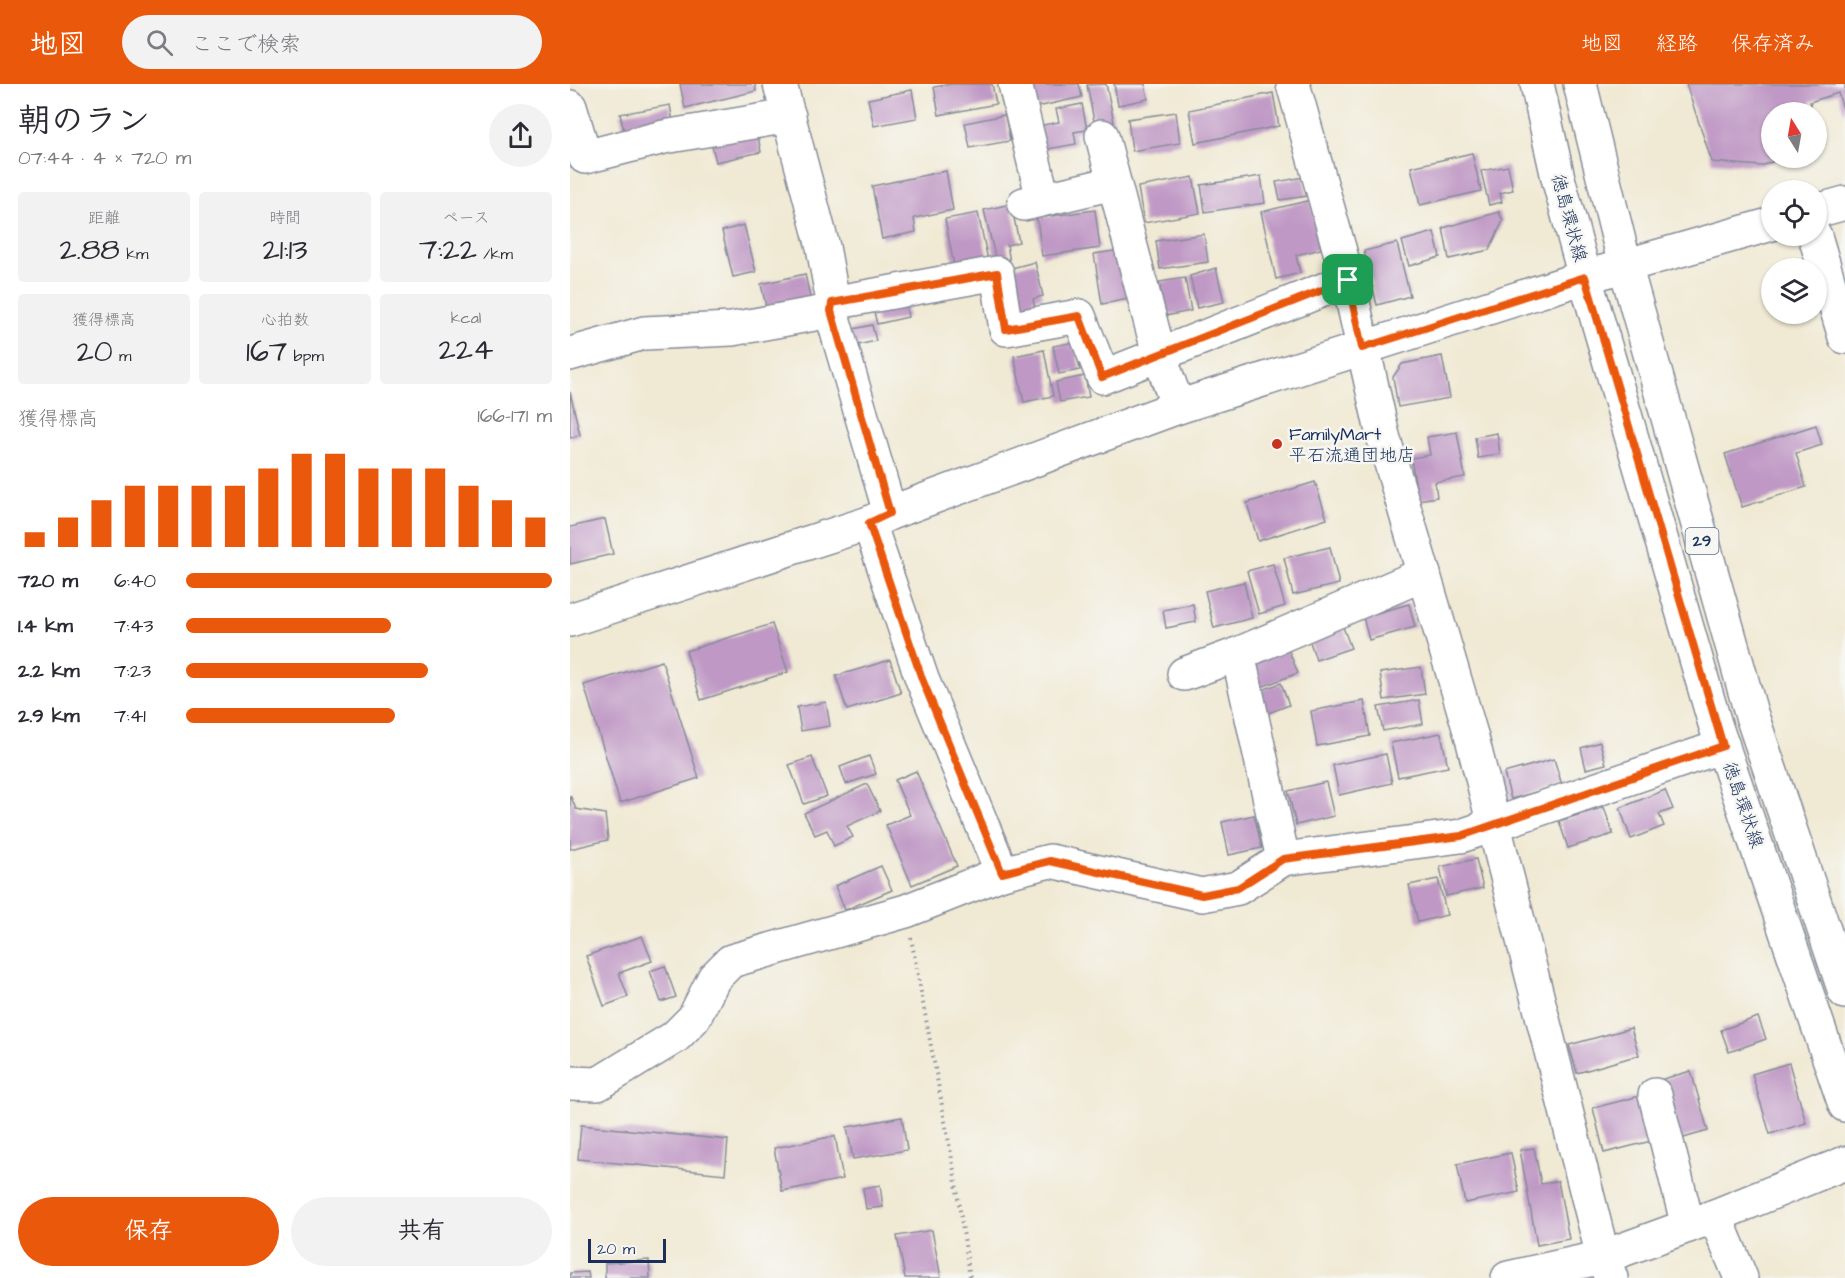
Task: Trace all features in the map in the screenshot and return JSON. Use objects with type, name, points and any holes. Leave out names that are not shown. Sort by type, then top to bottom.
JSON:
[{"type":"street","points":[[780,84],[823,247],[830,281],[832,307],[879,518],[922,679],[1002,873]]},
{"type":"street","points":[[1015,84],[1034,201],[1114,183]]},
{"type":"street","points":[[1293,84],[1348,280],[1383,436],[1472,738],[1607,1267]]},
{"type":"street","name":"徳島環状線","points":[[1537,84],[1558,178],[1585,277],[1723,746],[1845,1105]]},
{"type":"street","name":"徳島環状線","points":[[1580,84],[1625,265],[1750,713],[1845,992]]},
{"type":"street","points":[[570,107],[585,157],[664,137],[789,116]]},
{"type":"street","points":[[1102,136],[1159,354],[1178,407]]},
{"type":"street","points":[[1827,208],[1845,203]]},
{"type":"street","points":[[570,620],[879,518],[1178,407],[1585,277],[1761,227]]},
{"type":"street","points":[[1818,246],[1845,337]]},
{"type":"street","points":[[570,354],[644,333],[732,329],[997,273],[1006,329],[1079,316],[1102,377],[1348,280]]},
{"type":"street","points":[[1184,674],[1238,654],[1424,574]]},
{"type":"street","points":[[1238,654],[1283,859]]},
{"type":"street","points":[[570,1083],[598,1084],[675,1037],[694,1018],[714,978],[731,961],[906,911],[1002,873],[1050,861],[1202,895],[1238,888],[1283,859],[1461,836],[1723,746]]},
{"type":"street","points":[[1655,1095],[1702,1221],[1741,1278]]},
{"type":"street","points":[[1508,1278],[1607,1267],[1702,1221],[1845,1163]]},
{"type":"path","points":[[906,911],[954,1170],[970,1278]]},
{"type":"building","points":[[680,84],[755,84],[756,91],[685,108]]},
{"type":"building","points":[[951,84],[992,84],[996,104],[939,115],[934,87]]},
{"type":"building","points":[[1031,84],[1079,84],[1082,97],[1037,107]]},
{"type":"building","points":[[1106,84],[1114,122],[1095,126],[1087,85]]},
{"type":"building","points":[[1114,84],[1145,84],[1148,99],[1118,105]]},
{"type":"building","points":[[1686,84],[1845,84],[1845,115],[1838,93],[1810,102],[1761,102],[1761,166],[1712,162]]},
{"type":"building","points":[[912,90],[917,118],[874,126],[868,99]]},
{"type":"building","points":[[1273,93],[1279,126],[1195,143],[1189,110]]},
{"type":"building","points":[[1082,104],[1087,130],[1074,132],[1076,144],[1043,150],[1038,126],[1059,122],[1056,109]]},
{"type":"building","points":[[670,105],[673,122],[624,131],[620,114]]},
{"type":"building","points":[[1176,112],[1180,143],[1132,151],[1128,119]]},
{"type":"building","points":[[1005,115],[1010,141],[970,148],[965,123]]},
{"type":"building","points":[[757,132],[761,152],[716,162],[711,142]]},
{"type":"building","points":[[1472,153],[1481,191],[1420,205],[1411,167]]},
{"type":"building","points":[[1508,166],[1513,190],[1500,193],[1502,202],[1489,205],[1481,171]]},
{"type":"building","points":[[946,171],[953,210],[914,218],[916,232],[882,239],[872,186]]},
{"type":"building","points":[[1261,176],[1265,203],[1205,212],[1201,185]]},
{"type":"building","points":[[1193,177],[1200,213],[1144,223],[1138,187]]},
{"type":"building","points":[[1304,177],[1307,196],[1280,200],[1276,182]]},
{"type":"building","points":[[1311,200],[1321,249],[1296,255],[1300,273],[1276,279],[1261,212]]},
{"type":"building","points":[[1011,204],[1019,242],[1007,245],[1010,262],[997,265],[984,210]]},
{"type":"building","points":[[1095,210],[1100,248],[1042,256],[1037,218]]},
{"type":"building","points":[[1499,212],[1503,221],[1489,250],[1449,259],[1443,228]]},
{"type":"building","points":[[978,213],[989,265],[955,271],[945,219]]},
{"type":"building","points":[[744,225],[756,272],[733,277],[722,231]]},
{"type":"building","points":[[1434,232],[1440,257],[1409,266],[1402,241]]},
{"type":"building","points":[[1204,234],[1208,262],[1160,269],[1156,241]]},
{"type":"building","points":[[1397,243],[1410,296],[1377,305],[1364,251]]},
{"type":"building","points":[[1121,250],[1129,299],[1102,304],[1094,254]]},
{"type":"building","points":[[1035,262],[1043,296],[1033,299],[1035,311],[1014,316],[1004,270]]},
{"type":"building","points":[[1216,268],[1224,302],[1197,308],[1190,276]]},
{"type":"building","points":[[805,274],[811,302],[767,311],[761,284]]},
{"type":"building","points":[[1185,278],[1191,311],[1165,316],[1159,282]]},
{"type":"building","points":[[905,301],[908,317],[877,324],[873,308]]},
{"type":"building","points":[[872,325],[876,341],[853,346],[849,330]]},
{"type":"building","points":[[1075,342],[1080,370],[1059,374],[1053,346]]},
{"type":"building","points":[[1044,350],[1053,396],[1024,402],[1014,356]]},
{"type":"building","points":[[1442,356],[1450,398],[1398,407],[1393,377],[1402,364]]},
{"type":"building","points":[[1085,376],[1089,397],[1060,402],[1056,382]]},
{"type":"building","points":[[570,392],[580,435],[570,438]]},
{"type":"building","points":[[1816,425],[1822,445],[1796,453],[1806,487],[1742,507],[1725,454]]},
{"type":"building","points":[[1457,432],[1465,477],[1435,482],[1437,497],[1418,500],[1411,458],[1430,455],[1427,437]]},
{"type":"building","points":[[1497,433],[1500,454],[1478,458],[1475,437]]},
{"type":"building","points":[[1315,482],[1327,519],[1258,541],[1247,503]]},
{"type":"building","points":[[605,519],[613,554],[570,564],[570,527]]},
{"type":"building","points":[[1330,547],[1339,584],[1293,595],[1284,558]]},
{"type":"building","points":[[1273,564],[1285,606],[1259,614],[1247,571]]},
{"type":"building","points":[[1244,582],[1252,618],[1214,628],[1205,591]]},
{"type":"building","points":[[1193,604],[1196,622],[1166,628],[1163,610]]},
{"type":"building","points":[[1409,604],[1415,627],[1369,640],[1363,617]]},
{"type":"building","points":[[772,624],[788,672],[701,700],[686,651]]},
{"type":"building","points":[[1343,627],[1351,648],[1316,660],[1309,639]]},
{"type":"building","points":[[1288,649],[1298,673],[1256,689],[1246,664]]},
{"type":"building","points":[[890,660],[901,693],[847,710],[836,676]]},
{"type":"building","points":[[662,661],[699,778],[620,803],[584,685]]},
{"type":"building","points":[[1421,667],[1425,694],[1384,700],[1380,673]]},
{"type":"building","points":[[1281,683],[1289,705],[1266,714],[1257,692]]},
{"type":"building","points":[[1419,700],[1423,724],[1383,731],[1378,707]]},
{"type":"building","points":[[1364,701],[1370,736],[1317,746],[1311,711]]},
{"type":"building","points":[[826,702],[830,726],[801,731],[797,707]]},
{"type":"building","points":[[1441,733],[1448,767],[1398,777],[1391,743]]},
{"type":"building","points":[[1600,742],[1606,764],[1586,769],[1581,748]]},
{"type":"building","points":[[1386,754],[1392,783],[1339,795],[1333,765]]},
{"type":"building","points":[[869,756],[876,774],[846,784],[840,767]]},
{"type":"building","points":[[812,757],[827,796],[804,804],[789,765]]},
{"type":"building","points":[[1554,759],[1562,785],[1511,799],[1504,773]]},
{"type":"building","points":[[916,771],[957,866],[912,885],[886,825],[910,815],[895,780]]},
{"type":"building","points":[[1326,782],[1334,816],[1296,825],[1288,791]]},
{"type":"building","points":[[867,784],[880,811],[847,826],[853,837],[834,846],[827,830],[815,835],[804,813]]},
{"type":"building","points":[[1665,790],[1673,809],[1659,814],[1664,826],[1631,839],[1620,808]]},
{"type":"building","points":[[570,795],[576,809],[605,814],[608,840],[570,849]]},
{"type":"building","points":[[1604,807],[1613,834],[1568,848],[1559,821]]},
{"type":"building","points":[[1254,815],[1262,848],[1229,855],[1222,822]]},
{"type":"building","points":[[1476,859],[1483,888],[1446,896],[1440,867]]},
{"type":"building","points":[[881,866],[892,890],[845,910],[835,886]]},
{"type":"building","points":[[1438,879],[1447,915],[1418,922],[1409,885]]},
{"type":"building","points":[[642,936],[652,961],[619,973],[628,997],[604,1006],[586,956]]},
{"type":"building","points":[[665,966],[676,997],[661,1002],[650,971]]},
{"type":"building","points":[[1758,1017],[1766,1039],[1729,1052],[1721,1030]]},
{"type":"building","points":[[1631,1028],[1639,1055],[1577,1073],[1569,1045]]},
{"type":"building","points":[[1789,1063],[1806,1123],[1770,1134],[1752,1074]]},
{"type":"building","points":[[1691,1071],[1708,1131],[1680,1139],[1663,1079]]},
{"type":"building","points":[[1644,1095],[1655,1140],[1604,1153],[1593,1108]]},
{"type":"building","points":[[902,1117],[907,1150],[853,1159],[847,1127]]},
{"type":"building","points":[[581,1125],[728,1140],[725,1174],[578,1159]]},
{"type":"building","points":[[835,1136],[843,1179],[782,1191],[774,1148]]},
{"type":"building","points":[[1534,1148],[1541,1184],[1558,1181],[1569,1239],[1537,1245],[1520,1150]]},
{"type":"building","points":[[1511,1153],[1519,1192],[1465,1203],[1457,1164]]},
{"type":"building","points":[[880,1185],[883,1207],[866,1209],[863,1188]]},
{"type":"building","points":[[932,1230],[941,1278],[905,1278],[897,1236]]},
{"type":"building","points":[[649,1260],[650,1278],[605,1278],[605,1263]]},
{"type":"building","points":[[588,1272],[589,1278],[570,1278],[570,1273]]},
{"type":"place","name":"FamilyMart 平石流通団地店","points":[[1277,444]]},
{"type":"route","points":[[997,273],[1006,329],[1079,316],[1102,377],[1348,280],[1362,348],[1585,277],[1723,746],[1461,836],[1283,859],[1238,888],[1202,895],[1050,861],[1002,873],[922,679],[869,523],[890,513],[831,311],[832,303],[997,273]]}]
